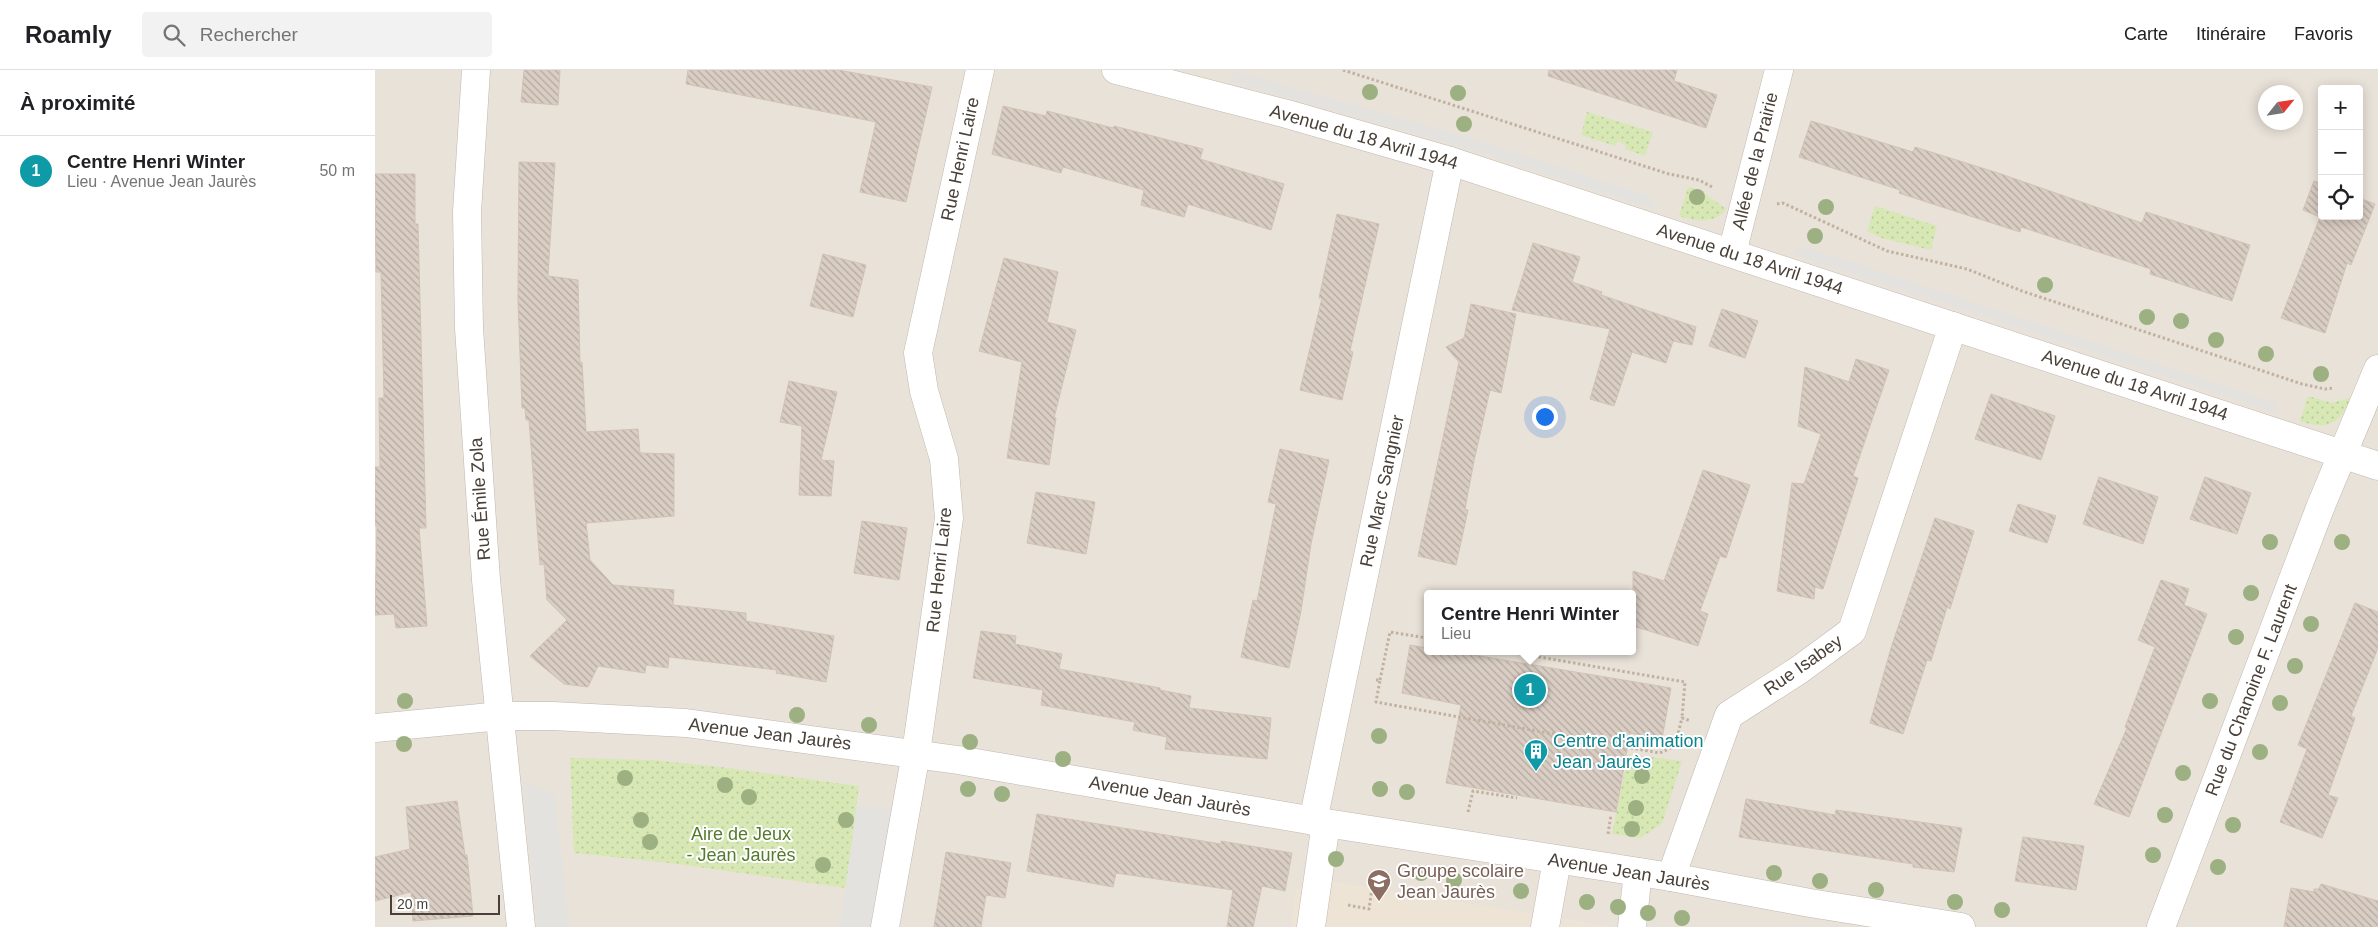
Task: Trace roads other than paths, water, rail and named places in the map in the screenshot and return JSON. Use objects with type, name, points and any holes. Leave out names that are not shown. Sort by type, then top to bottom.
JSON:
[{"type":"street","name":"Rue Émile Zola","points":[[476,70],[467,212],[469,328],[486,580],[521,927]]},
{"type":"street","name":"Rue Henri Laire","points":[[885,927],[916,753],[949,518],[944,459],[923,391],[918,353],[980,70]]},
{"type":"street","name":"Avenue du 18 Avril 1944","points":[[1116,70],[1287,114],[1449,161],[2344,453],[2378,466]]},
{"type":"street","name":"Allée de la Prairie","points":[[1732,253],[1779,70]]},
{"type":"street","name":"Rue Marc Sangnier","points":[[1311,927],[1319,822],[1343,675],[1449,161]]},
{"type":"street","name":"Rue Isabey","points":[[1671,877],[1729,715],[1799,670],[1852,631],[1953,326]]},
{"type":"street","name":"Rue du Chanoine F. Laurent","points":[[2161,927],[2320,508],[2373,381]]},
{"type":"street","name":"Avenue Jean Jaurès","points":[[375,728],[501,716],[553,716],[686,723],[916,753],[1319,822],[1671,877],[1810,903],[1961,927]]},
{"type":"street","points":[[1545,927],[1557,860]]},
{"type":"street","points":[[1632,927],[1638,872]]},
{"type":"place","name":"Centre Henri Winter","points":[[1530,690]]},
{"type":"place","name":"Centre d'animation Jean Jaurès","points":[[1536,772]]},
{"type":"place","name":"Groupe scolaire Jean Jaurès","points":[[1379,902]]},
{"type":"park label","name":"Aire de Jeux - Jean Jaurès","points":[[741,844]]}]
